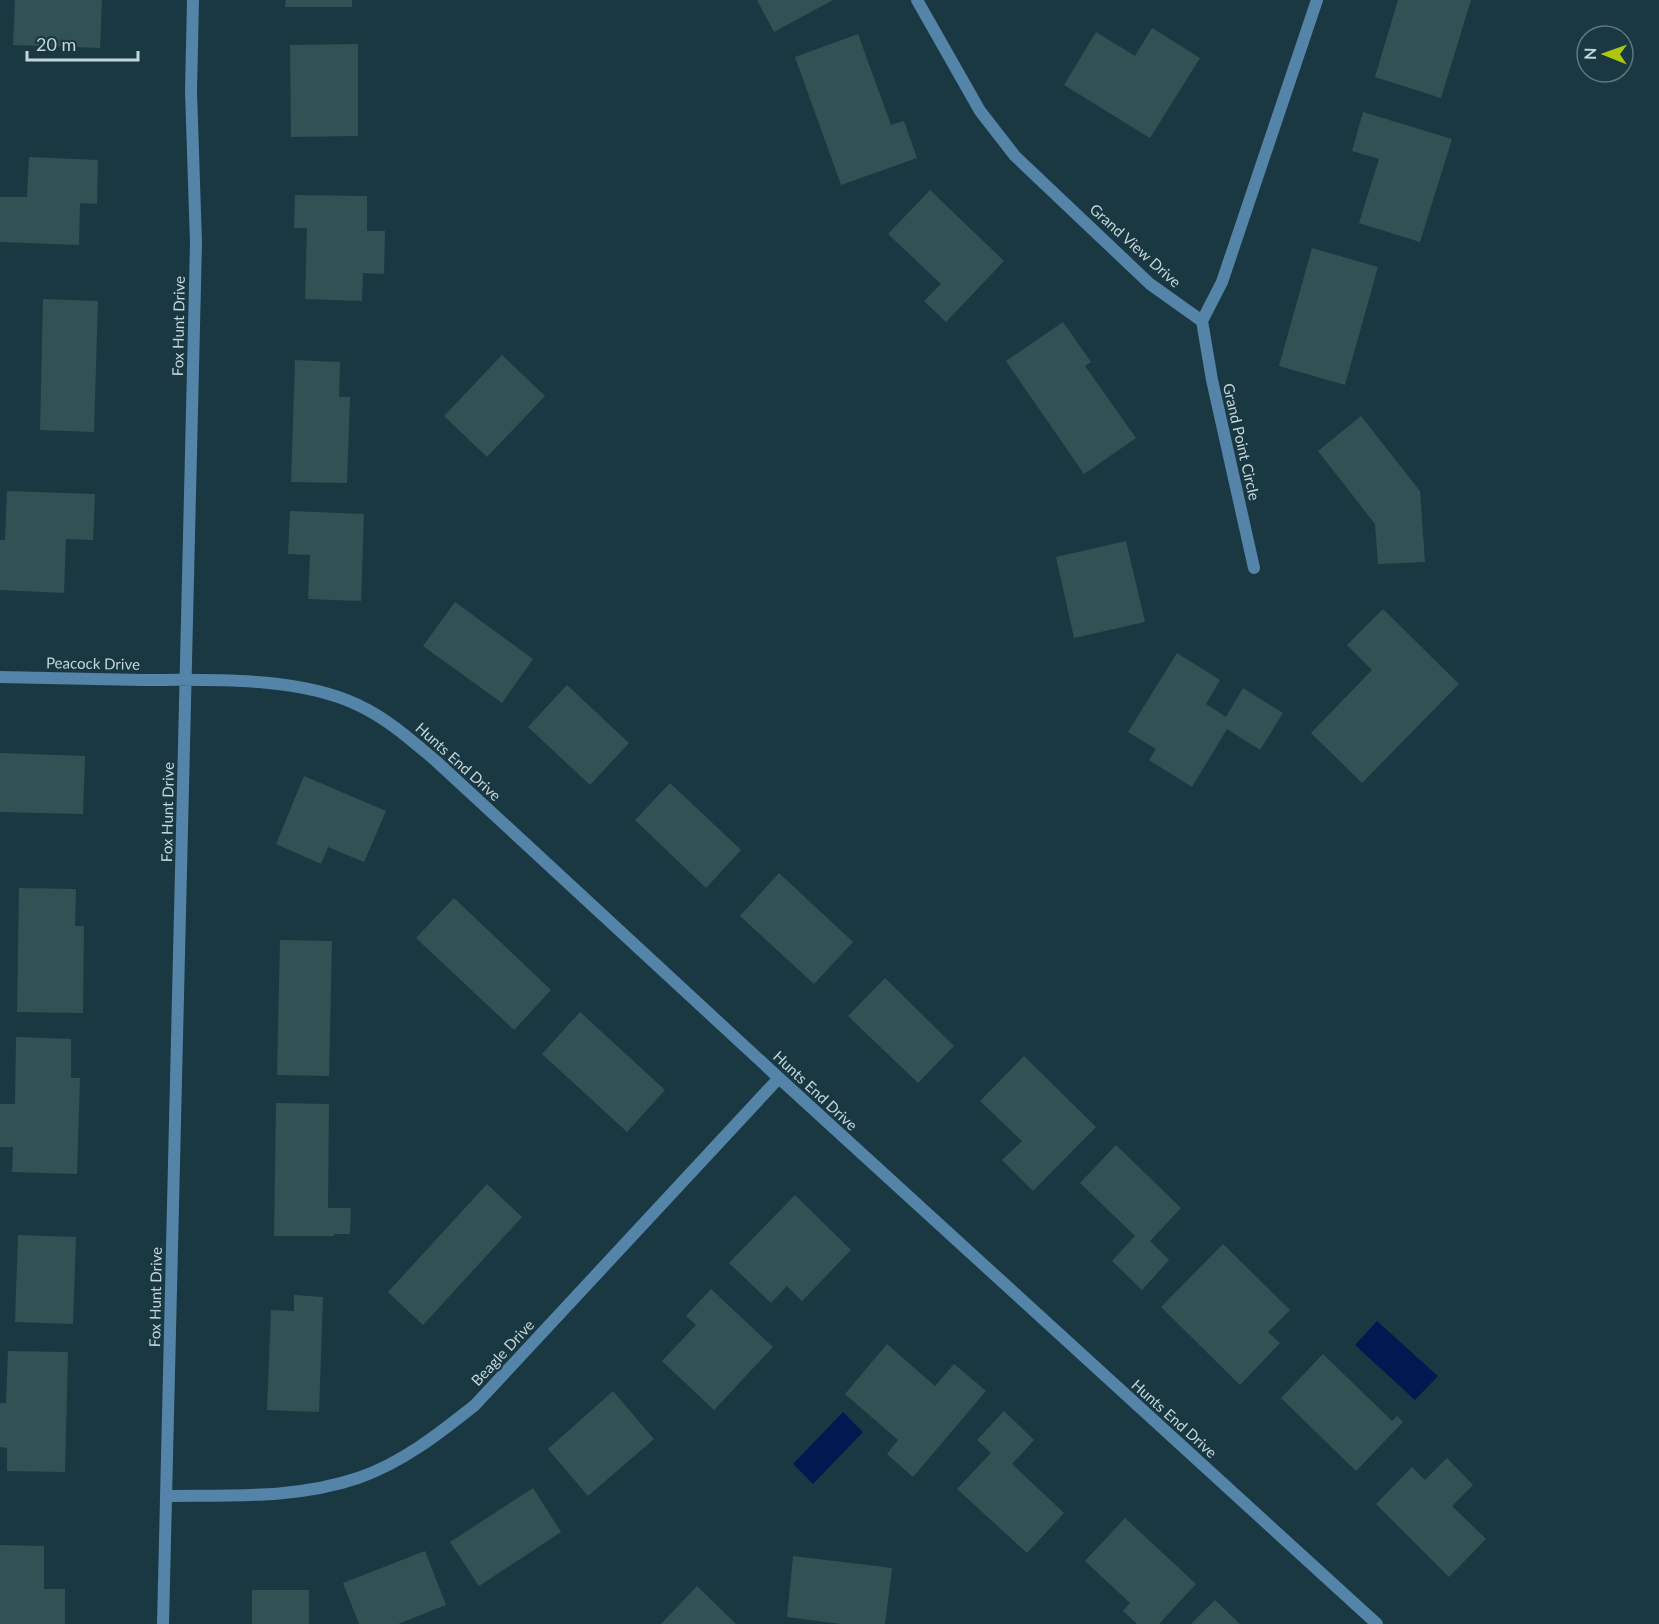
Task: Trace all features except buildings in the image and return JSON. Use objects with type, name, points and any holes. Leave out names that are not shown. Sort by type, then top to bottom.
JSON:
[{"type":"street","name":"Fox Hunt Drive","points":[[163,1624],[196,243],[191,91],[193,0]]},
{"type":"street","name":"Grand View Drive","points":[[917,0],[980,111],[1015,156],[1150,284],[1202,321]]},
{"type":"street","points":[[1202,321],[1222,282],[1317,0]]},
{"type":"street","name":"Grand Point Circle","points":[[1202,321],[1212,380],[1254,568]]},
{"type":"street","name":"Peacock Drive","points":[[0,677],[186,680]]},
{"type":"street","name":"Hunts End Drive","points":[[186,680],[286,686],[331,695],[349,701],[389,721],[1377,1624]]},
{"type":"street","name":"Beagle Drive","points":[[166,1496],[276,1495],[319,1489],[360,1477],[399,1459],[437,1436],[475,1405],[779,1078]]},
{"type":"water","points":[[1377,1321],[1438,1376],[1415,1400],[1355,1345]]},
{"type":"water","points":[[843,1412],[863,1432],[813,1484],[793,1464]]}]
